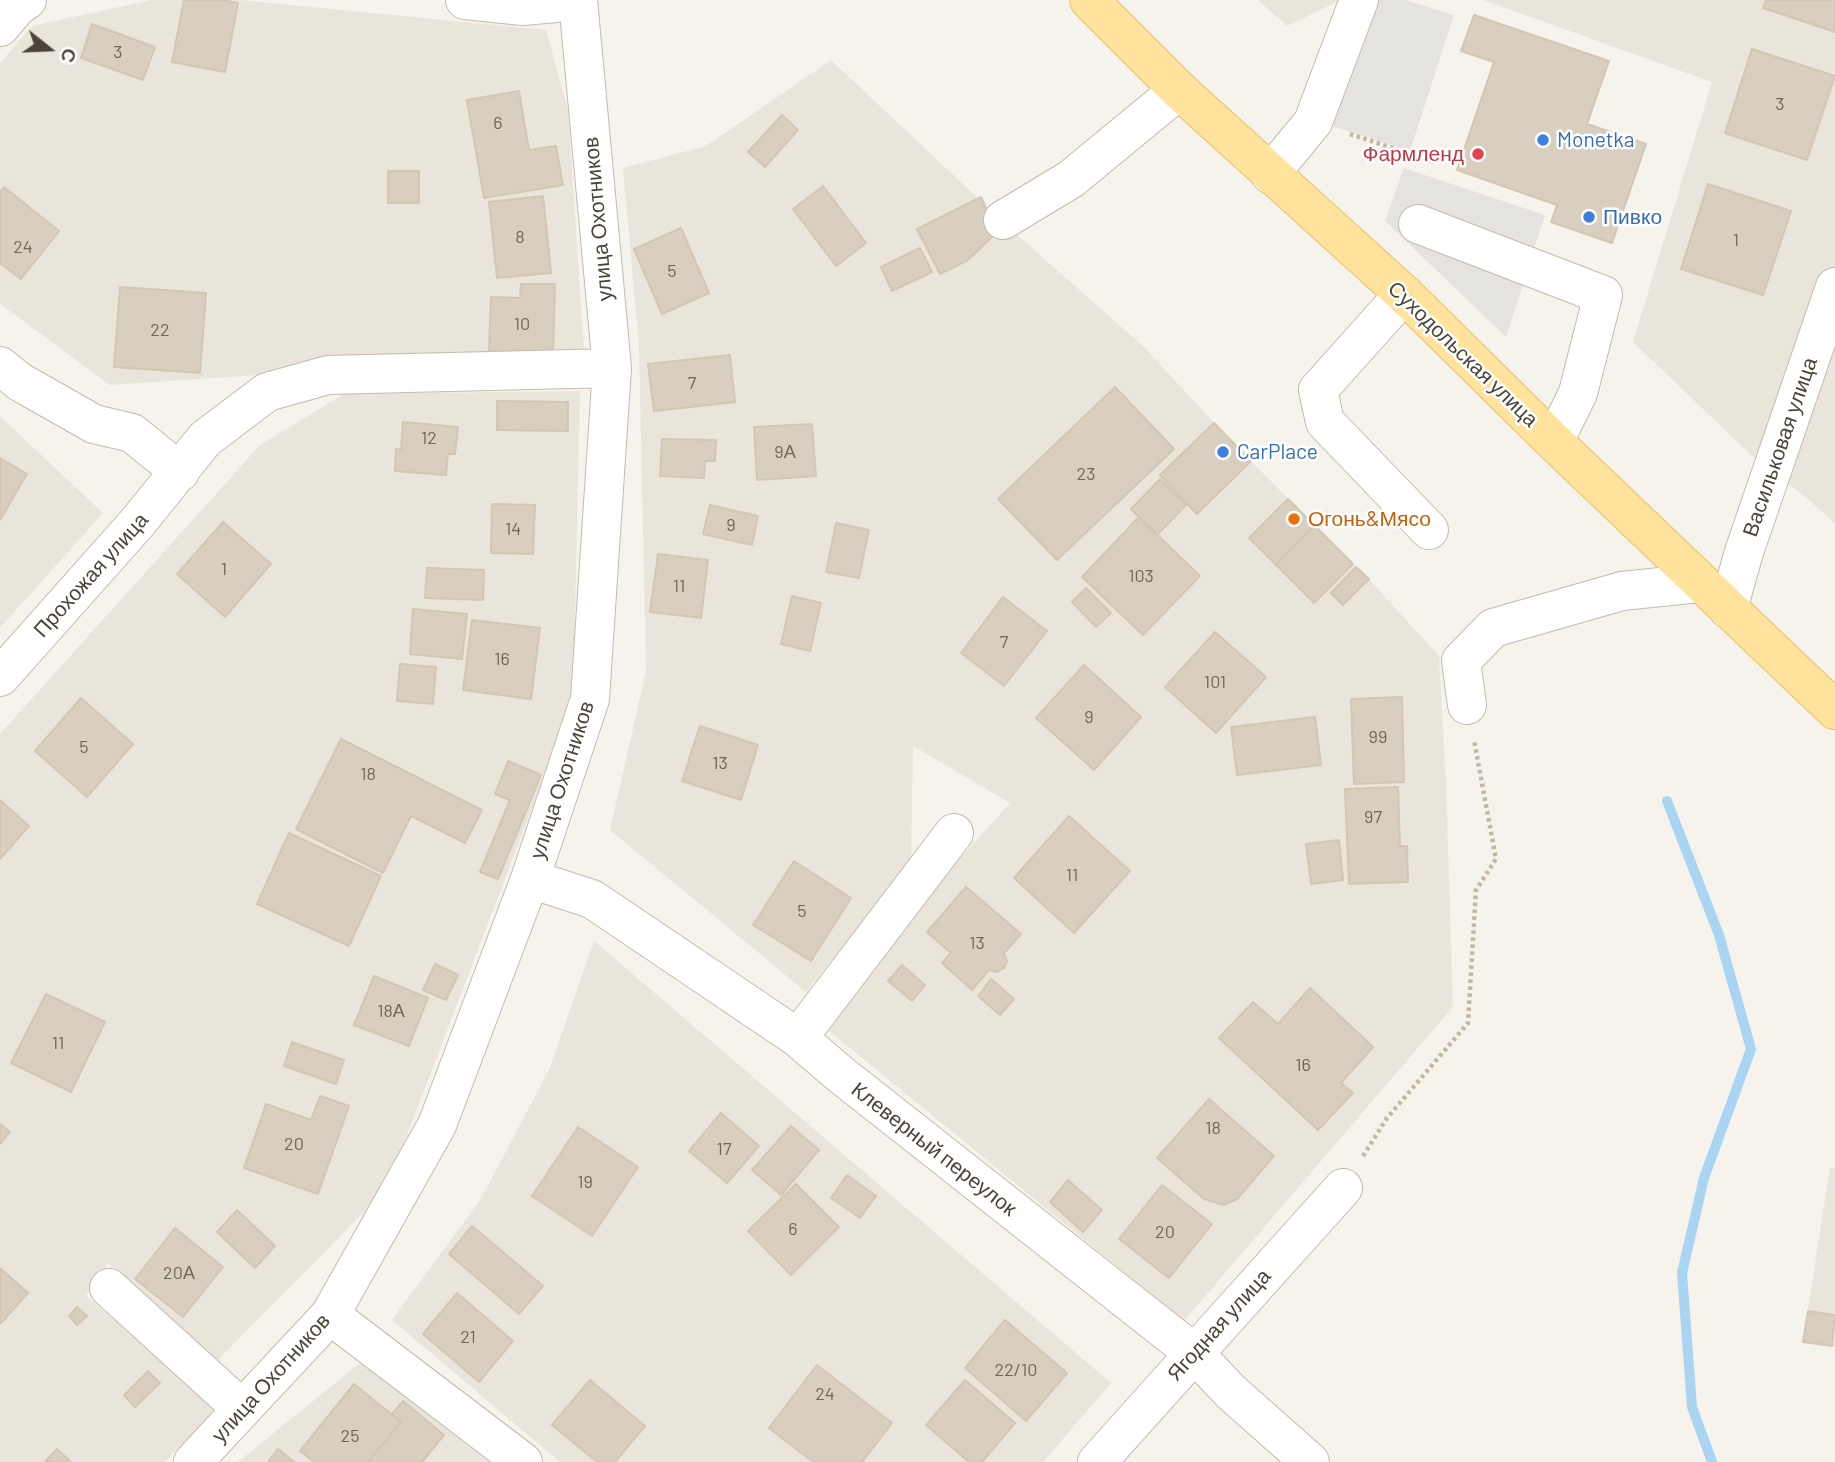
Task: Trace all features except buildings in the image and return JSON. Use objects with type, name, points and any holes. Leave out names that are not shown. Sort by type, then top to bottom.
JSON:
[{"type":"main road","name":"Суходольская улица","points":[[1089,0],[1180,90],[1404,294],[1699,583],[1835,710]]},
{"type":"street","points":[[0,27],[17,7],[27,0]]},
{"type":"street","points":[[465,0],[523,6],[578,1]]},
{"type":"street","points":[[1270,174],[1313,122],[1359,0]]},
{"type":"street","name":"улица Охотников","points":[[193,1462],[330,1315],[437,1125],[530,879],[590,699],[612,368],[578,1]]},
{"type":"street","points":[[1003,220],[1071,179],[1180,90]]},
{"type":"street","points":[[1418,224],[1603,295],[1578,393],[1553,442]]},
{"type":"street","name":"Васильковая улица","points":[[1728,609],[1744,552],[1835,287]]},
{"type":"street","points":[[1404,294],[1318,390],[1325,422],[1429,530]]},
{"type":"street","points":[[0,366],[20,382],[94,424],[132,433],[180,472]]},
{"type":"street","name":"Прохожая улица","points":[[0,677],[180,472],[205,439],[267,392],[328,376],[612,368]]},
{"type":"street","points":[[1467,705],[1461,662],[1493,628],[1622,591],[1699,583]]},
{"type":"street","points":[[798,1038],[954,833]]},
{"type":"street","name":"Клеверный переулок","points":[[530,879],[592,900],[798,1038],[1194,1353],[1231,1392],[1310,1462]]},
{"type":"street","name":"Ягодная улица","points":[[1097,1462],[1343,1188]]},
{"type":"street","points":[[109,1288],[242,1409]]},
{"type":"street","points":[[330,1315],[523,1462]]},
{"type":"path","points":[[1313,122],[1435,162]]},
{"type":"path","points":[[1343,1188],[1387,1118],[1468,1023],[1476,890],[1496,859],[1467,705]]},
{"type":"shaded area","points":[[151,0],[240,0],[546,30],[568,109],[584,353],[110,385],[0,304],[0,63],[32,26]]},
{"type":"shaded area","points":[[1258,0],[1341,0],[1287,26]]},
{"type":"shaded area","points":[[1369,0],[1405,0],[1454,15],[1410,151],[1329,125]]},
{"type":"shaded area","points":[[1483,0],[1835,0],[1835,524],[1807,498],[1752,456],[1633,342],[1712,82]]},
{"type":"shaded area","points":[[831,60],[1014,232],[1144,347],[1232,442],[1377,588],[1439,656],[1453,1007],[1184,1321],[829,1031],[896,929],[1010,803],[913,746],[911,862],[806,992],[610,830],[646,671],[639,346],[623,168],[706,146]]},
{"type":"shaded area","points":[[1404,168],[1545,215],[1506,337],[1385,221]]},
{"type":"shaded area","points":[[580,391],[573,701],[386,1190],[217,1361],[108,1263],[86,1296],[217,1410],[164,1462],[0,1462],[0,734],[260,445],[344,394]]},
{"type":"shaded area","points":[[0,416],[103,513],[0,628]]},
{"type":"shaded area","points":[[594,941],[1111,1383],[1043,1462],[560,1462],[392,1320],[480,1200],[549,1070]]},
{"type":"shaded area","points":[[1830,1167],[1835,1168],[1835,1347],[1803,1342]]},
{"type":"shaded area","points":[[360,1363],[490,1462],[238,1462]]},
{"type":"waterway","points":[[1667,801],[1719,935],[1751,1049],[1704,1178],[1682,1273],[1692,1407],[1712,1462]]},
{"type":"place","name":"Monetka","points":[[1543,140]]},
{"type":"place","name":"Фармленд","points":[[1478,154]]},
{"type":"place","name":"Пивко","points":[[1589,217]]},
{"type":"place","name":"CarPlace","points":[[1223,452]]},
{"type":"place","name":"Огонь&Мясо","points":[[1294,519]]}]
